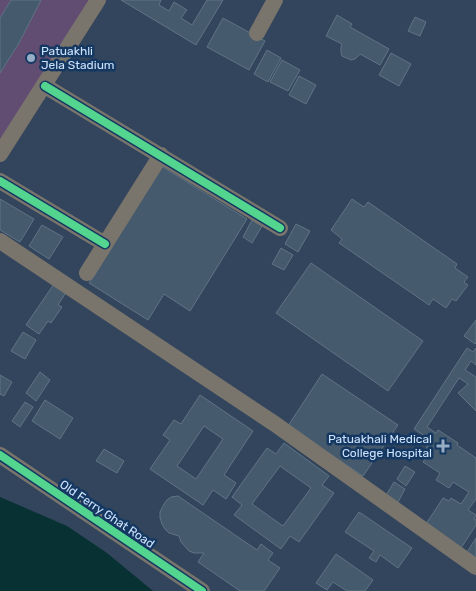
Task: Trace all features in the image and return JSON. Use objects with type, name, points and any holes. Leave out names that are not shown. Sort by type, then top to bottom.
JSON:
[{"type":"street","points":[[0,154],[98,0]]},
{"type":"street","points":[[257,33],[275,0]]},
{"type":"street","points":[[44,86],[280,228]]},
{"type":"street","points":[[87,273],[161,155]]},
{"type":"street","points":[[0,181],[105,244]]},
{"type":"street","points":[[0,241],[275,424],[476,567]]},
{"type":"street","name":"Old Ferry Ghat Road","points":[[0,455],[202,591]]},
{"type":"shaded area","points":[[0,0],[11,0],[0,18]]},
{"type":"shaded area","name":"Patuakhli Jela Stadium","points":[[41,0],[89,0],[0,144],[0,73],[19,43]]},
{"type":"shaded area","points":[[0,497],[67,526],[107,553],[153,591],[0,591]]},
{"type":"building","points":[[11,0],[41,0],[19,43],[0,73],[0,18]]},
{"type":"building","points":[[121,0],[161,0],[159,5],[169,11],[174,2],[187,10],[181,18],[192,25],[207,0],[223,0],[196,45]]},
{"type":"building","points":[[337,15],[352,24],[350,27],[389,49],[380,65],[360,54],[351,60],[342,56],[342,44],[326,36]]},
{"type":"building","points":[[415,17],[426,22],[420,36],[408,31]]},
{"type":"building","points":[[223,18],[265,41],[249,70],[207,47]]},
{"type":"building","points":[[267,50],[281,58],[268,82],[254,74]]},
{"type":"building","points":[[391,53],[411,64],[399,86],[379,75]]},
{"type":"building","points":[[282,60],[300,70],[288,91],[270,82]]},
{"type":"building","points":[[299,76],[316,85],[306,104],[289,95]]},
{"type":"building","points":[[161,166],[247,219],[190,311],[164,294],[148,320],[89,283]]},
{"type":"building","points":[[0,199],[34,219],[20,242],[0,230]]},
{"type":"building","points":[[352,199],[364,207],[368,202],[457,264],[455,268],[468,277],[464,282],[468,285],[456,301],[452,299],[446,308],[433,299],[429,305],[339,243],[342,239],[331,230]]},
{"type":"building","points":[[252,220],[262,226],[252,243],[243,237]]},
{"type":"building","points":[[296,224],[310,231],[298,252],[285,244]]},
{"type":"building","points":[[42,225],[63,237],[49,259],[29,246]]},
{"type":"building","points":[[281,248],[293,255],[284,270],[272,264]]},
{"type":"building","points":[[311,263],[423,341],[388,391],[276,313]]},
{"type":"building","points":[[56,281],[68,289],[58,305],[62,307],[51,323],[48,321],[39,334],[26,325]]},
{"type":"building","points":[[476,320],[476,343],[475,344],[464,336]]},
{"type":"building","points":[[23,332],[36,340],[25,359],[11,351]]},
{"type":"building","name":"Patuakhali Medical College Hospital","points":[[467,348],[473,352],[476,348],[476,365],[471,361],[465,370],[476,377],[476,411],[458,393],[468,384],[459,378],[427,427],[436,433],[438,430],[476,458],[476,499],[468,510],[476,515],[474,519],[476,520],[476,525],[461,548],[426,524],[443,498],[449,501],[451,498],[461,504],[469,492],[453,482],[449,488],[436,480],[440,473],[423,462],[431,451],[426,448],[431,440],[414,429]]},
{"type":"building","points":[[40,372],[50,380],[36,401],[26,393]]},
{"type":"building","points":[[322,374],[398,425],[363,476],[288,426]]},
{"type":"building","points":[[0,375],[12,382],[4,396],[0,394]]},
{"type":"building","points":[[200,395],[253,431],[224,475],[236,483],[226,499],[213,490],[203,505],[150,469],[170,440],[163,435],[174,420],[181,424]],"holes":[[[204,426],[223,439],[196,479],[177,466]]]},
{"type":"building","points":[[45,400],[73,418],[60,439],[32,421]]},
{"type":"building","points":[[25,402],[33,407],[20,427],[12,421]]},
{"type":"building","points":[[284,443],[329,476],[322,485],[334,493],[299,542],[290,536],[281,549],[234,515],[242,505],[232,497],[267,448],[276,454]],"holes":[[[280,466],[311,488],[283,526],[252,504]]]},
{"type":"building","points":[[104,449],[124,461],[117,473],[96,461]]},
{"type":"building","points":[[405,466],[415,472],[406,486],[397,479]]},
{"type":"building","points":[[394,482],[405,489],[397,504],[385,497]]},
{"type":"building","points":[[178,496],[257,550],[261,544],[273,553],[268,560],[280,568],[264,591],[240,591],[198,562],[204,553],[189,551],[181,542],[179,536],[169,533],[165,529],[160,518],[160,512],[166,501],[171,497]]},
{"type":"building","points":[[359,512],[412,548],[398,568],[380,555],[376,562],[369,558],[374,551],[345,532]]},
{"type":"building","points":[[476,538],[476,560],[466,554]]},
{"type":"building","points":[[336,554],[373,580],[365,591],[347,591],[333,582],[327,590],[316,583]]},
{"type":"cycle path","points":[[45,86],[280,228]]},
{"type":"cycle path","points":[[0,181],[105,244]]},
{"type":"cycle path","points":[[0,455],[202,591]]},
{"type":"place","name":"Patuakhli Jela Stadium","points":[[31,58]]},
{"type":"place","name":"Patuakhali Medical College Hospital","points":[[443,446]]}]
